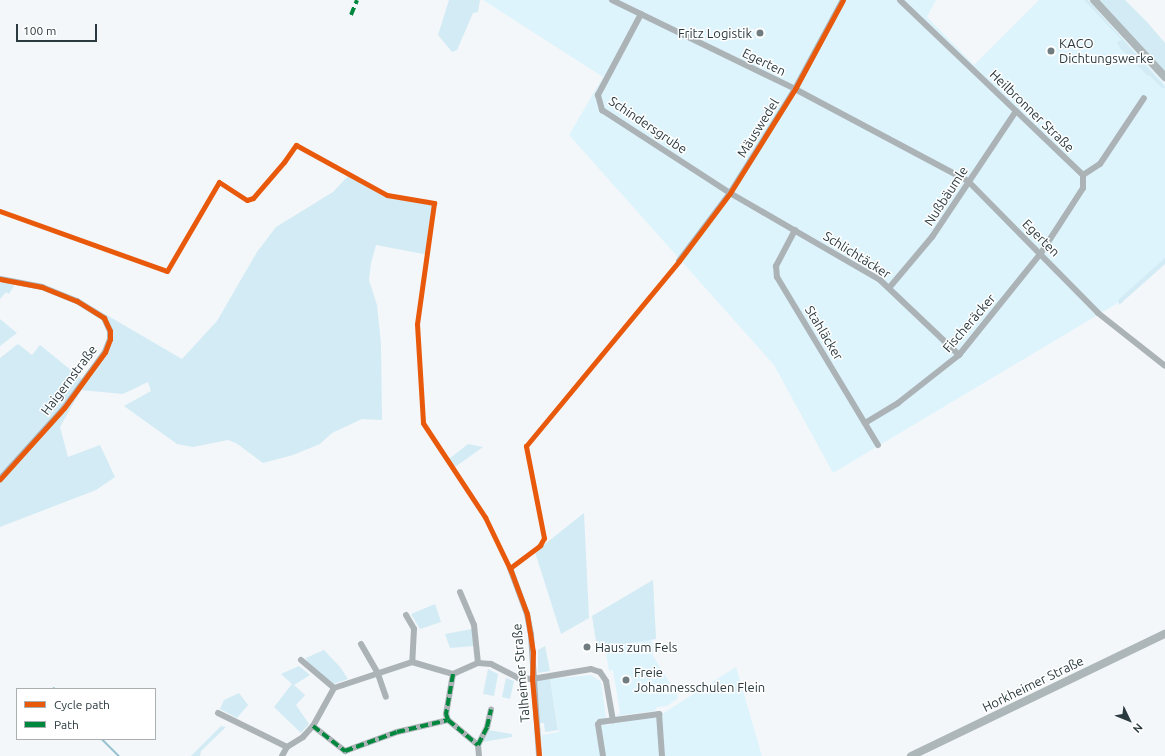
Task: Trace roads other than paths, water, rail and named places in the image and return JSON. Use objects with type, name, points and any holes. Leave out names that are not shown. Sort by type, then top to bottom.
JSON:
[{"type":"main road","points":[[1094,0],[1165,77]]},
{"type":"main road","name":"Horkheimer Straße","points":[[911,756],[1165,634]]},
{"type":"street","name":"Egerten","points":[[612,0],[795,89],[968,182],[1041,253],[1098,313],[1165,366]]},
{"type":"street","name":"Mäuswedel","points":[[679,261],[730,193],[795,89],[843,0]]},
{"type":"street","name":"Heilbronner Straße","points":[[900,0],[1083,175]]},
{"type":"street","name":"Schindersgrube","points":[[640,14],[598,95],[599,106],[602,110],[730,193]]},
{"type":"street","points":[[1041,253],[1083,188],[1083,175],[1100,164],[1144,98]]},
{"type":"street","name":"Nußbäumle","points":[[889,288],[932,237],[1016,111]]},
{"type":"street","name":"Schlichtäcker","points":[[730,193],[880,280],[959,355]]},
{"type":"street","name":"Stahläcker","points":[[795,230],[776,266],[777,277],[878,445]]},
{"type":"street","name":"Fischeräcker","points":[[864,423],[898,403],[959,355],[1041,253]]},
{"type":"street","name":"Haigernstraße","points":[[0,278],[42,288],[76,300],[104,318],[110,331],[110,339],[105,352],[64,408],[0,479]]},
{"type":"street","name":"Talheimer Straße","points":[[510,568],[527,614],[531,634],[532,679],[538,756]]},
{"type":"street","points":[[460,592],[474,625],[478,663]]},
{"type":"street","points":[[406,615],[414,630],[412,662]]},
{"type":"street","points":[[361,644],[378,674],[386,697]]},
{"type":"street","points":[[301,660],[334,688]]},
{"type":"street","points":[[282,756],[287,747],[303,737],[313,726],[334,688],[412,662],[453,674],[478,663],[491,664],[518,678],[532,679],[591,669],[600,672],[606,680],[612,720]]},
{"type":"street","points":[[453,674],[446,714],[448,720],[478,745]]},
{"type":"street","points":[[479,756],[478,745],[486,727],[491,708]]},
{"type":"street","points":[[218,713],[227,719],[287,747]]},
{"type":"street","points":[[603,756],[598,724],[612,720],[659,714],[662,756]]},
{"type":"street","points":[[313,726],[345,751],[397,732],[448,720]]},
{"type":"waterway","points":[[103,740],[119,756]]},
{"type":"place","name":"Fritz Logistik","points":[[760,33]]},
{"type":"place","name":"KACO Dichtungswerke","points":[[1051,51]]},
{"type":"place","name":"Haus zum Fels","points":[[587,647]]},
{"type":"place","name":"Freie Johannesschulen Flein","points":[[626,680]]}]
